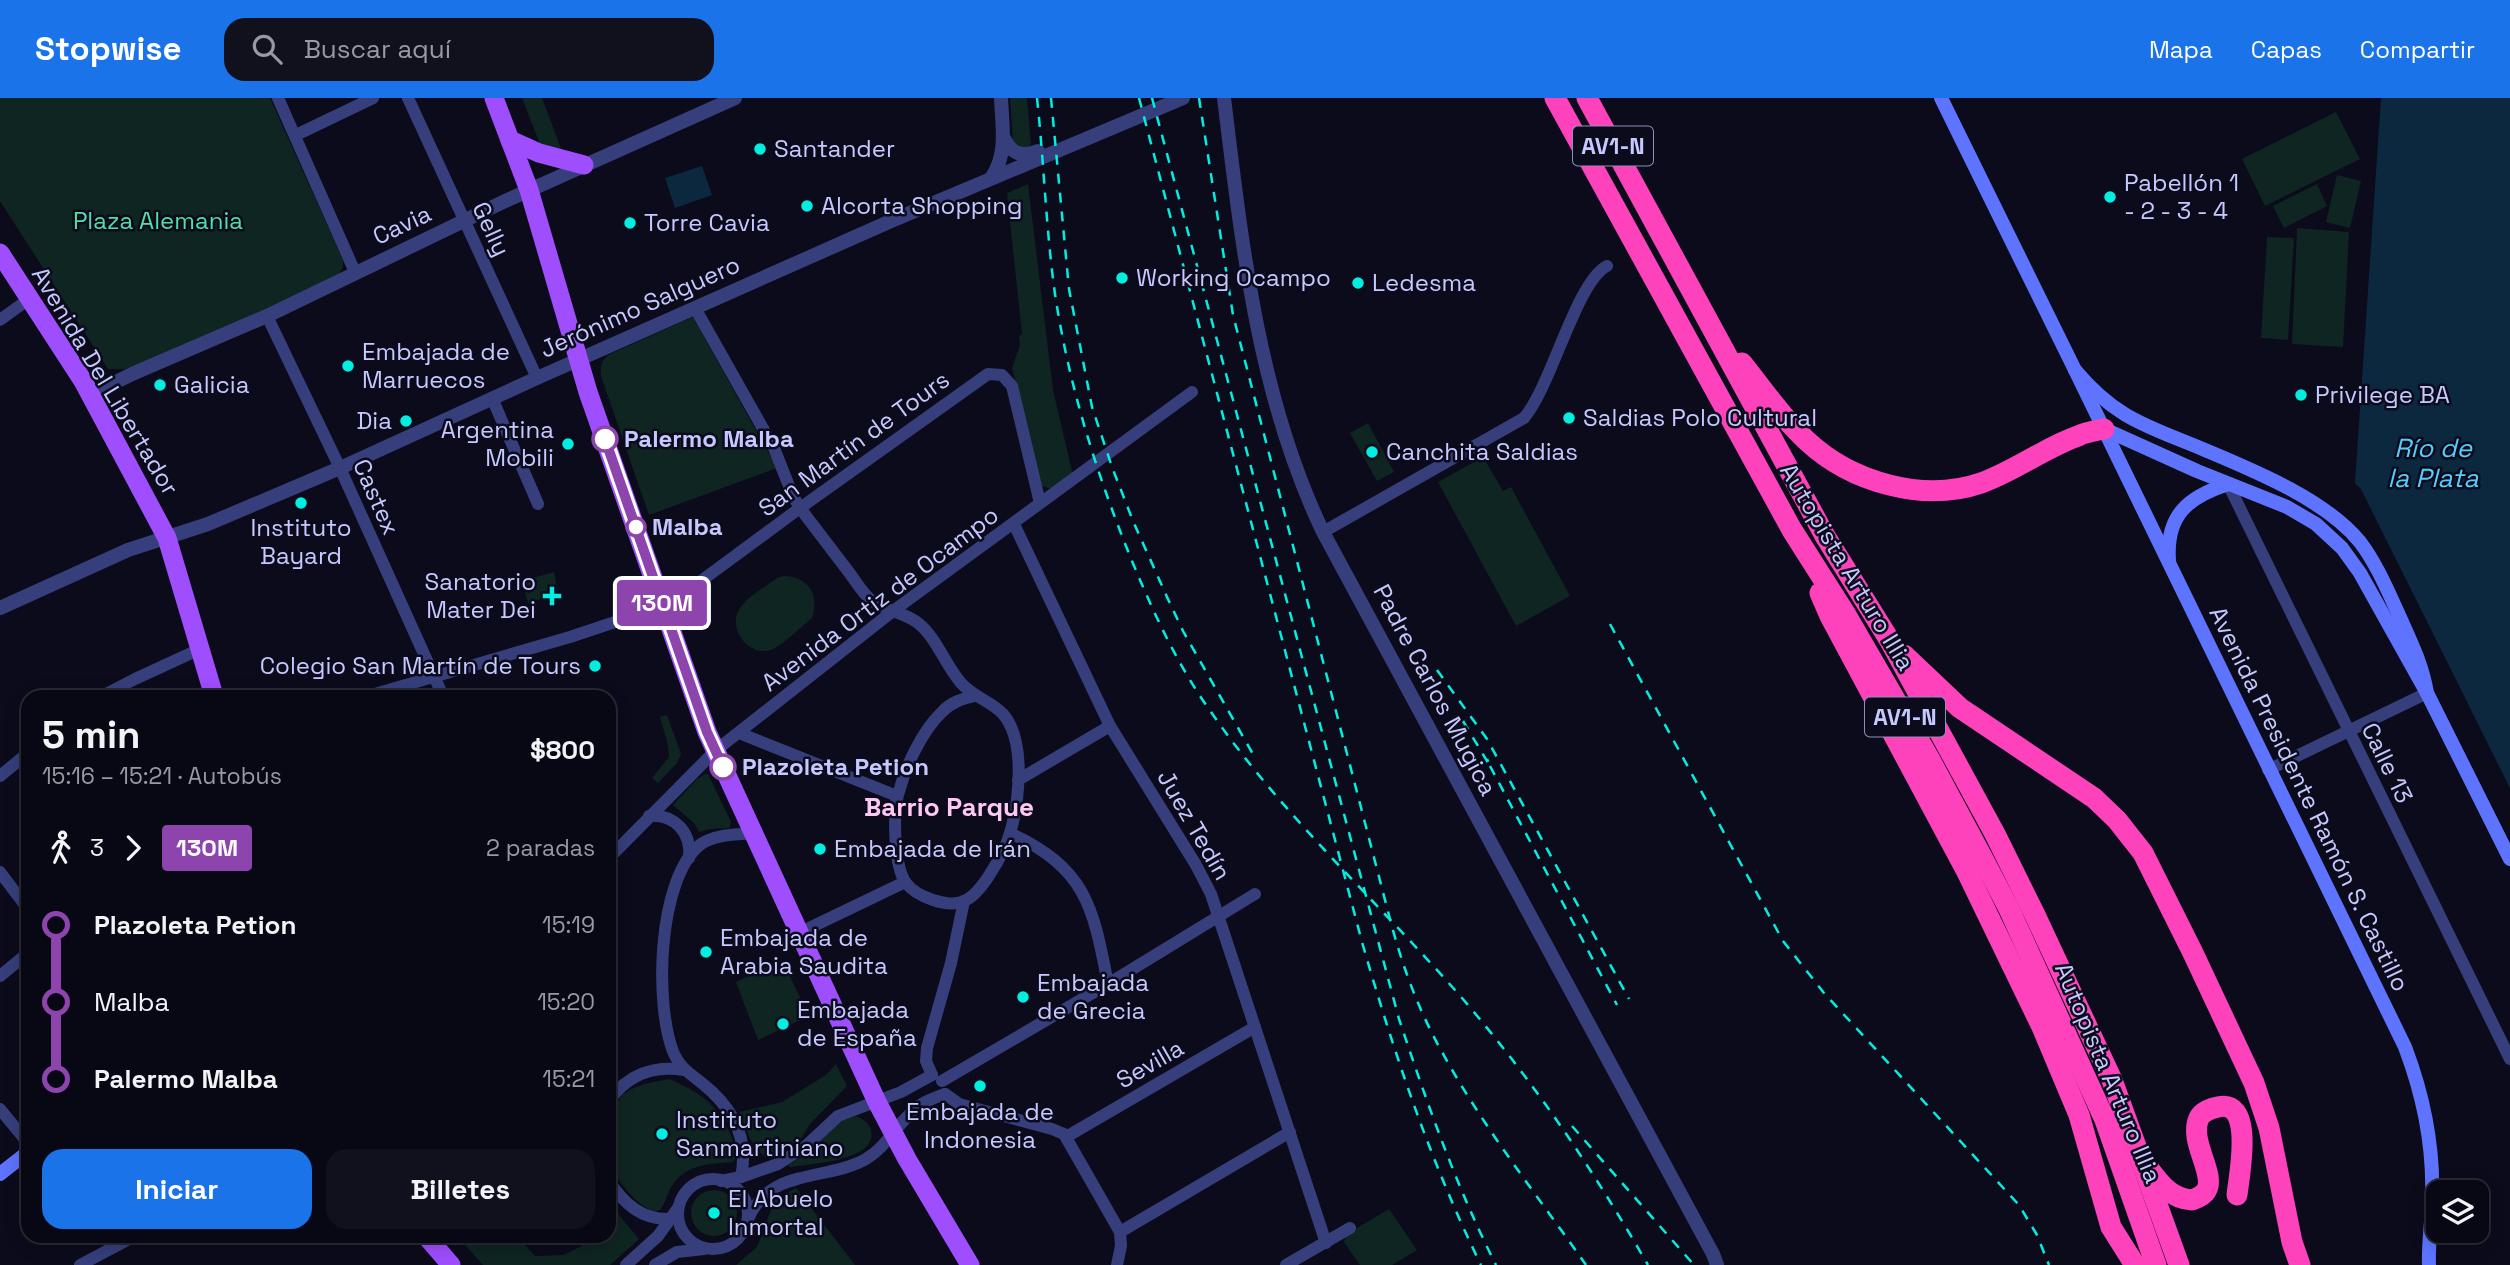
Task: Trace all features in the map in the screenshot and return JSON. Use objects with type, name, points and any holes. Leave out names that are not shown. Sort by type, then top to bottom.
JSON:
[{"type":"highway","points":[[1546,98],[1592,165]]},
{"type":"highway","name":"Autopista Arturo Illia","points":[[1555,98],[1792,530],[1846,615],[1915,734],[2009,909],[2108,1128],[2156,1265]]},
{"type":"highway","name":"Autopista Arturo Illia","points":[[1587,98],[1825,536],[1890,642],[1995,834],[2112,1080],[2179,1265]]},
{"type":"highway","points":[[1710,323],[1808,442],[1839,465],[1883,483],[1917,490],[1966,487],[1992,479],[2078,435],[2104,429]]},
{"type":"highway","points":[[1792,530],[1830,616],[1966,870],[2042,1027],[2079,1115],[2111,1227],[2135,1265]]},
{"type":"highway","points":[[1890,642],[1960,708],[2094,798],[2117,820],[2143,853],[2254,1083],[2269,1128],[2292,1242],[2300,1265]]},
{"type":"highway","points":[[2140,1157],[2162,1186],[2175,1196],[2192,1200],[2203,1195],[2208,1189],[2208,1179],[2196,1135],[2200,1116],[2219,1106],[2228,1107],[2239,1117],[2242,1133],[2237,1195]]},
{"type":"highway","points":[[2108,1128],[2110,1162],[2120,1225],[2119,1265]]},
{"type":"main road","points":[[494,98],[529,190],[579,361],[715,751],[877,1102],[893,1134],[971,1265]]},
{"type":"main road","name":"Avenida Presidente Ramón S. Castillo","points":[[1941,98],[2406,1047],[2426,1116],[2432,1157],[2429,1265]]},
{"type":"main road","points":[[510,140],[539,153],[584,166]]},
{"type":"main road","name":"Avenida Del Libertador","points":[[0,253],[90,395],[167,538],[212,690]]},
{"type":"main road","points":[[2075,370],[2093,391],[2127,417],[2206,450],[2310,499],[2346,527],[2361,543],[2379,574],[2422,666],[2427,692]]},
{"type":"main road","points":[[2104,429],[2287,507],[2316,524],[2330,536],[2360,573],[2427,692],[2510,859]]},
{"type":"main road","points":[[2169,564],[2171,533],[2186,505],[2198,495],[2228,484]]},
{"type":"main road","points":[[0,1174],[21,1158]]},
{"type":"main road","points":[[430,1243],[443,1263]]},
{"type":"street","points":[[278,98],[355,272]]},
{"type":"street","points":[[296,135],[373,98]]},
{"type":"street","name":"Gelly","points":[[408,98],[537,378]]},
{"type":"street","name":"Cavia","points":[[90,395],[132,373],[267,316],[529,190],[735,98]]},
{"type":"street","points":[[992,177],[1001,159],[1001,98]]},
{"type":"street","points":[[1003,136],[1015,153],[1028,155],[1161,98]]},
{"type":"street","name":"Jerónimo Salguero","points":[[1,607],[128,550],[208,524],[340,468],[992,177],[1184,98]]},
{"type":"street","name":"Padre Carlos Mugica","points":[[1224,98],[1239,219],[1262,349],[1293,464],[1323,532],[1717,1265]]},
{"type":"street","points":[[1323,532],[1524,418],[1540,394],[1590,281],[1607,266]]},
{"type":"street","points":[[0,320],[29,299]]},
{"type":"street","points":[[695,308],[774,448],[800,508],[866,596],[878,605],[911,618],[924,629],[961,684],[996,708],[1010,725],[1017,743],[1018,780],[1010,833],[988,876],[974,895],[964,901],[945,902],[929,899],[905,882],[899,862],[896,833],[897,796],[914,754],[936,718],[951,704],[975,696]]},
{"type":"street","name":"Castex","points":[[267,316],[340,468],[440,690]]},
{"type":"street","name":"San Martín de Tours","points":[[390,690],[570,637],[663,606],[986,376],[998,374],[1007,378],[1012,386],[1040,503]]},
{"type":"street","name":"Avenida Ortiz de Ocampo","points":[[616,851],[715,751],[893,611],[1192,392]]},
{"type":"street","points":[[492,398],[538,504]]},
{"type":"street","name":"Calle 13","points":[[2228,484],[2510,1059]]},
{"type":"street","name":"Juez Tedín","points":[[1014,524],[1110,726],[1211,894],[1326,1243]]},
{"type":"street","points":[[114,690],[200,649]]},
{"type":"street","points":[[2268,770],[2427,692]]},
{"type":"street","points":[[1018,780],[1110,726]]},
{"type":"street","points":[[739,733],[897,796]]},
{"type":"street","points":[[0,776],[21,759]]},
{"type":"street","points":[[649,816],[669,818],[680,826],[690,844],[689,858]]},
{"type":"street","points":[[741,1177],[744,1149],[733,1119],[713,1092],[684,1070],[671,1045],[661,978],[666,923],[677,883],[689,858],[698,847],[712,839],[753,833]]},
{"type":"street","points":[[1010,833],[1036,845],[1056,860],[1070,873],[1082,891],[1091,909],[1108,984]]},
{"type":"street","points":[[0,872],[21,899]]},
{"type":"street","points":[[799,933],[905,882]]},
{"type":"street","points":[[626,1265],[658,1236],[685,1194],[695,1185],[764,1170],[790,1157],[838,1116],[940,1083],[1255,894]]},
{"type":"street","points":[[964,901],[951,963],[926,1048],[926,1061],[940,1083],[959,1104],[1052,1129],[1066,1137],[1120,1232],[1121,1246],[1117,1265]]},
{"type":"street","points":[[0,976],[21,959]]},
{"type":"street","name":"Sevilla","points":[[1066,1137],[1255,1027]]},
{"type":"street","points":[[616,1093],[638,1075],[660,1069],[684,1070]]},
{"type":"street","points":[[655,1265],[677,1252],[720,1248],[731,1244],[740,1236],[756,1204],[768,1191],[805,1175],[866,1158],[893,1134],[940,1083]]},
{"type":"street","points":[[0,1109],[21,1134]]},
{"type":"street","points":[[1120,1232],[1290,1132]]},
{"type":"street","points":[[721,1181],[733,1186],[743,1198],[747,1208],[747,1222]]},
{"type":"street","points":[[616,1190],[635,1210],[655,1218],[670,1219]]},
{"type":"street","points":[[678,1207],[684,1234],[695,1244],[707,1248]]},
{"type":"street","points":[[1286,1265],[1350,1228]]},
{"type":"street","points":[[110,1243],[114,1247]]},
{"type":"street","points":[[80,1265],[122,1243]]},
{"type":"green space","name":"Plaza Alemania","points":[[0,98],[270,98],[343,260],[343,268],[334,280],[139,364],[125,369],[108,369],[0,201]]},
{"type":"green space","points":[[522,98],[542,98],[563,154],[540,144]]},
{"type":"green space","points":[[1010,98],[1027,98],[1031,146],[1023,150],[1013,141]]},
{"type":"green space","points":[[2336,112],[2360,159],[2265,206],[2242,159]]},
{"type":"green space","points":[[2337,175],[2361,181],[2350,228],[2326,222]]},
{"type":"green space","points":[[1028,184],[1053,390],[1073,475],[1051,489],[1042,486],[1039,481],[1012,368],[1020,345],[1019,336],[1022,334],[1007,193]]},
{"type":"green space","points":[[2317,184],[2327,206],[2284,228],[2273,206]]},
{"type":"green space","points":[[2297,228],[2349,232],[2343,347],[2292,344]]},
{"type":"green space","points":[[2267,237],[2294,238],[2288,340],[2261,338]]},
{"type":"green space","points":[[693,317],[777,468],[649,515],[601,376],[602,362],[608,355]]},
{"type":"green space","name":"Canchita Saldias","points":[[1368,423],[1394,472],[1377,481],[1350,433]]},
{"type":"green space","points":[[1483,457],[1503,491],[1511,487],[1570,596],[1516,626],[1438,482]]},
{"type":"green space","points":[[554,572],[558,593],[528,603],[522,581]]},
{"type":"green space","points":[[783,576],[799,579],[810,588],[814,602],[812,618],[773,649],[757,650],[743,641],[736,626],[736,618],[742,605]]},
{"type":"green space","points":[[667,715],[681,754],[677,763],[658,783],[652,778],[669,757],[660,717]]},
{"type":"green space","points":[[708,774],[731,822],[729,828],[699,832],[694,823],[673,805]]},
{"type":"green space","points":[[782,960],[809,1016],[758,1040],[736,982]]},
{"type":"green space","points":[[836,1064],[847,1086],[810,1124],[801,1139],[770,1158],[759,1151],[750,1139],[739,1112],[782,1102],[826,1075]]},
{"type":"green space","points":[[669,1079],[705,1099],[728,1128],[738,1155],[733,1162],[689,1170],[676,1181],[661,1209],[655,1212],[634,1198],[616,1176],[616,1104],[624,1094],[643,1085]]},
{"type":"green space","points":[[855,1116],[864,1121],[871,1130],[871,1140],[864,1148],[841,1159],[790,1167],[788,1165],[813,1150],[833,1123]]},
{"type":"green space","points":[[796,1188],[855,1265],[736,1265],[757,1247],[775,1199]]},
{"type":"green space","points":[[714,1190],[730,1197],[737,1213],[730,1229],[714,1236],[698,1229],[691,1213],[698,1197]]},
{"type":"green space","points":[[1389,1209],[1417,1250],[1392,1265],[1360,1265],[1344,1242],[1347,1234]]},
{"type":"green space","points":[[616,1211],[639,1239],[610,1265],[483,1265],[463,1243],[523,1243],[535,1256],[563,1255],[585,1243],[616,1243]]},
{"type":"water","name":"Río de la Plata","points":[[2381,98],[2510,98],[2510,788],[2361,489],[2355,483]]},
{"type":"water","points":[[702,166],[712,195],[675,208],[665,178]]},
{"type":"railway","points":[[1037,98],[1055,294],[1076,397],[1107,496],[1167,639],[1211,712],[1269,787],[1430,962],[1514,1062],[1584,1160],[1648,1265]]},
{"type":"railway","points":[[1051,98],[1069,289],[1092,407],[1133,521],[1167,597],[1183,631],[1254,756]]},
{"type":"railway","points":[[1139,98],[1362,942],[1414,1106],[1445,1186],[1481,1265]]},
{"type":"railway","points":[[1152,98],[1399,1019],[1455,1175],[1496,1265]]},
{"type":"railway","points":[[1199,98],[1233,315],[1401,956],[1426,1021],[1458,1080],[1586,1265]]},
{"type":"railway","points":[[1610,624],[1783,941],[1824,993],[2019,1205],[2037,1235],[2049,1265]]},
{"type":"railway","points":[[1437,670],[1487,739],[1629,999]]},
{"type":"railway","points":[[1463,721],[1490,766],[1487,759]]},
{"type":"railway","points":[[1490,766],[1617,1005]]},
{"type":"railway","points":[[1572,1126],[1694,1265]]},
{"type":"bus line","name":"130M","points":[[605,439],[707,732],[723,767]]},
{"type":"place","name":"Santander","points":[[760,149]]},
{"type":"place","name":"Pabellón 1 - 2 - 3 - 4","points":[[2110,197]]},
{"type":"place","name":"Alcorta Shopping","points":[[807,206]]},
{"type":"place","name":"Torre Cavia","points":[[630,223]]},
{"type":"place","name":"Working Ocampo","points":[[1122,278]]},
{"type":"place","name":"Ledesma","points":[[1358,283]]},
{"type":"place","name":"Embajada de Marruecos","points":[[348,366]]},
{"type":"place","name":"Galicia","points":[[160,385]]},
{"type":"place","name":"Privilege BA","points":[[2301,395]]},
{"type":"place","name":"Saldias Polo Cultural","points":[[1569,418]]},
{"type":"place","name":"Dia","points":[[406,421]]},
{"type":"place","name":"Palermo Malba","points":[[605,439]]},
{"type":"place","name":"Argentina Mobili","points":[[568,444]]},
{"type":"place","name":"Canchita Saldias","points":[[1372,452]]},
{"type":"place","name":"Instituto Bayard","points":[[301,503]]},
{"type":"place","name":"Malba","points":[[636,527]]},
{"type":"place","name":"Sanatorio Mater Dei","points":[[552,596]]},
{"type":"place","name":"Colegio San Martín de Tours","points":[[595,666]]},
{"type":"place","name":"Plazoleta Petion","points":[[723,767]]},
{"type":"place","name":"Embajada de Irán","points":[[820,849]]},
{"type":"place","name":"Embajada de Arabia Saudita","points":[[706,952]]},
{"type":"place","name":"Embajada de Grecia","points":[[1023,997]]},
{"type":"place","name":"Embajada de España","points":[[783,1024]]},
{"type":"place","name":"Embajada de Indonesia","points":[[980,1086]]},
{"type":"place","name":"Instituto Sanmartiniano","points":[[662,1134]]},
{"type":"place","name":"El Abuelo Inmortal","points":[[714,1213]]},
{"type":"district","name":"Barrio Parque","points":[[949,807]]}]
